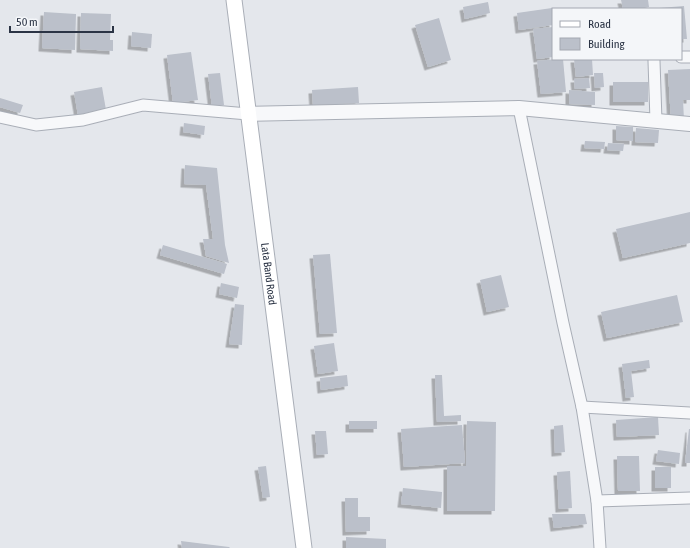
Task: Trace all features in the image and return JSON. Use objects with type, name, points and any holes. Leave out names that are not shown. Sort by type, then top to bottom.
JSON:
[{"type":"main road","name":"Lata Band Road","points":[[234,0],[304,548]]},
{"type":"street","points":[[654,60],[656,121]]},
{"type":"street","points":[[0,117],[36,125],[83,120],[143,105],[248,114],[519,108],[690,124]]},
{"type":"street","points":[[519,108],[563,323],[582,407],[597,501],[600,548]]},
{"type":"street","points":[[582,407],[690,413]]},
{"type":"street","points":[[597,501],[690,498]]},
{"type":"building","points":[[621,0],[648,0],[649,7],[623,8]]},
{"type":"building","points":[[488,2],[490,13],[465,19],[463,7]]},
{"type":"building","points":[[684,6],[687,39],[682,39],[682,8],[659,8]]},
{"type":"building","points":[[552,8],[552,25],[519,30],[517,13]]},
{"type":"building","points":[[44,12],[76,14],[75,50],[42,48]]},
{"type":"building","points":[[81,13],[111,14],[110,40],[113,40],[113,51],[80,49]]},
{"type":"building","points":[[439,18],[451,60],[428,67],[415,25]]},
{"type":"building","points":[[552,27],[552,57],[537,59],[533,29]]},
{"type":"building","points":[[132,32],[152,34],[151,48],[131,46]]},
{"type":"building","points":[[191,52],[198,100],[173,103],[167,55]]},
{"type":"building","points":[[563,60],[566,92],[541,94],[537,61]]},
{"type":"building","points":[[574,60],[592,60],[593,75],[576,77]]},
{"type":"building","points":[[690,69],[690,100],[683,100],[684,120],[671,121],[668,70]]},
{"type":"building","points":[[220,73],[224,105],[212,107],[208,74]]},
{"type":"building","points":[[594,73],[603,73],[604,87],[595,88]]},
{"type":"building","points":[[589,78],[590,88],[575,89],[574,79]]},
{"type":"building","points":[[613,82],[648,82],[648,102],[613,102]]},
{"type":"building","points":[[102,87],[106,110],[78,115],[74,92]]},
{"type":"building","points":[[358,87],[359,103],[313,105],[312,90]]},
{"type":"building","points":[[569,90],[595,92],[595,105],[569,104]]},
{"type":"building","points":[[0,98],[23,105],[20,113],[0,107]]},
{"type":"building","points":[[184,123],[205,126],[204,135],[183,132]]},
{"type":"building","points":[[616,126],[633,127],[633,141],[616,140]]},
{"type":"building","points":[[636,128],[659,130],[658,143],[635,142]]},
{"type":"building","points":[[585,141],[605,142],[604,149],[584,148]]},
{"type":"building","points":[[608,143],[624,144],[623,151],[607,150]]},
{"type":"building","points":[[185,165],[217,168],[225,245],[229,263],[206,256],[203,239],[213,239],[206,185],[184,184]]},
{"type":"building","points":[[690,212],[690,243],[623,258],[616,229]]},
{"type":"building","points":[[163,245],[227,264],[224,274],[160,255]]},
{"type":"building","points":[[330,254],[337,333],[320,334],[313,255]]},
{"type":"building","points":[[501,275],[509,307],[487,312],[480,280]]},
{"type":"building","points":[[221,283],[239,287],[237,298],[219,294]]},
{"type":"building","points":[[677,295],[683,322],[607,338],[601,312]]},
{"type":"building","points":[[235,304],[244,305],[242,345],[229,344]]},
{"type":"building","points":[[334,343],[338,371],[318,374],[314,346]]},
{"type":"building","points":[[649,360],[650,368],[631,371],[634,397],[626,398],[622,364]]},
{"type":"building","points":[[347,375],[348,386],[321,390],[320,378]]},
{"type":"building","points":[[435,375],[442,375],[444,416],[461,415],[461,421],[437,422]]},
{"type":"building","points":[[658,417],[659,435],[617,437],[616,420]]},
{"type":"building","points":[[349,421],[377,421],[377,429],[349,429]]},
{"type":"building","points":[[467,421],[496,422],[495,511],[447,511],[447,466],[466,466]]},
{"type":"building","points":[[462,425],[465,463],[404,467],[401,429]]},
{"type":"building","points":[[563,425],[565,452],[555,453],[554,426]]},
{"type":"building","points":[[689,429],[690,463],[685,463]]},
{"type":"building","points":[[315,431],[326,431],[328,454],[317,455]]},
{"type":"building","points":[[658,450],[680,453],[679,464],[656,461]]},
{"type":"building","points":[[617,456],[639,456],[640,491],[618,491]]},
{"type":"building","points":[[266,466],[270,497],[263,498],[258,467]]},
{"type":"building","points":[[655,467],[671,467],[671,488],[655,488]]},
{"type":"building","points":[[570,471],[572,508],[559,509],[557,472]]},
{"type":"building","points":[[403,488],[442,492],[441,508],[401,504]]},
{"type":"building","points":[[345,498],[358,498],[358,517],[370,517],[370,531],[346,532]]},
{"type":"building","points":[[552,514],[585,514],[587,524],[554,528]]},
{"type":"building","points":[[346,537],[386,539],[386,548],[346,548]]},
{"type":"building","points":[[181,541],[229,547],[230,548],[182,548]]}]
